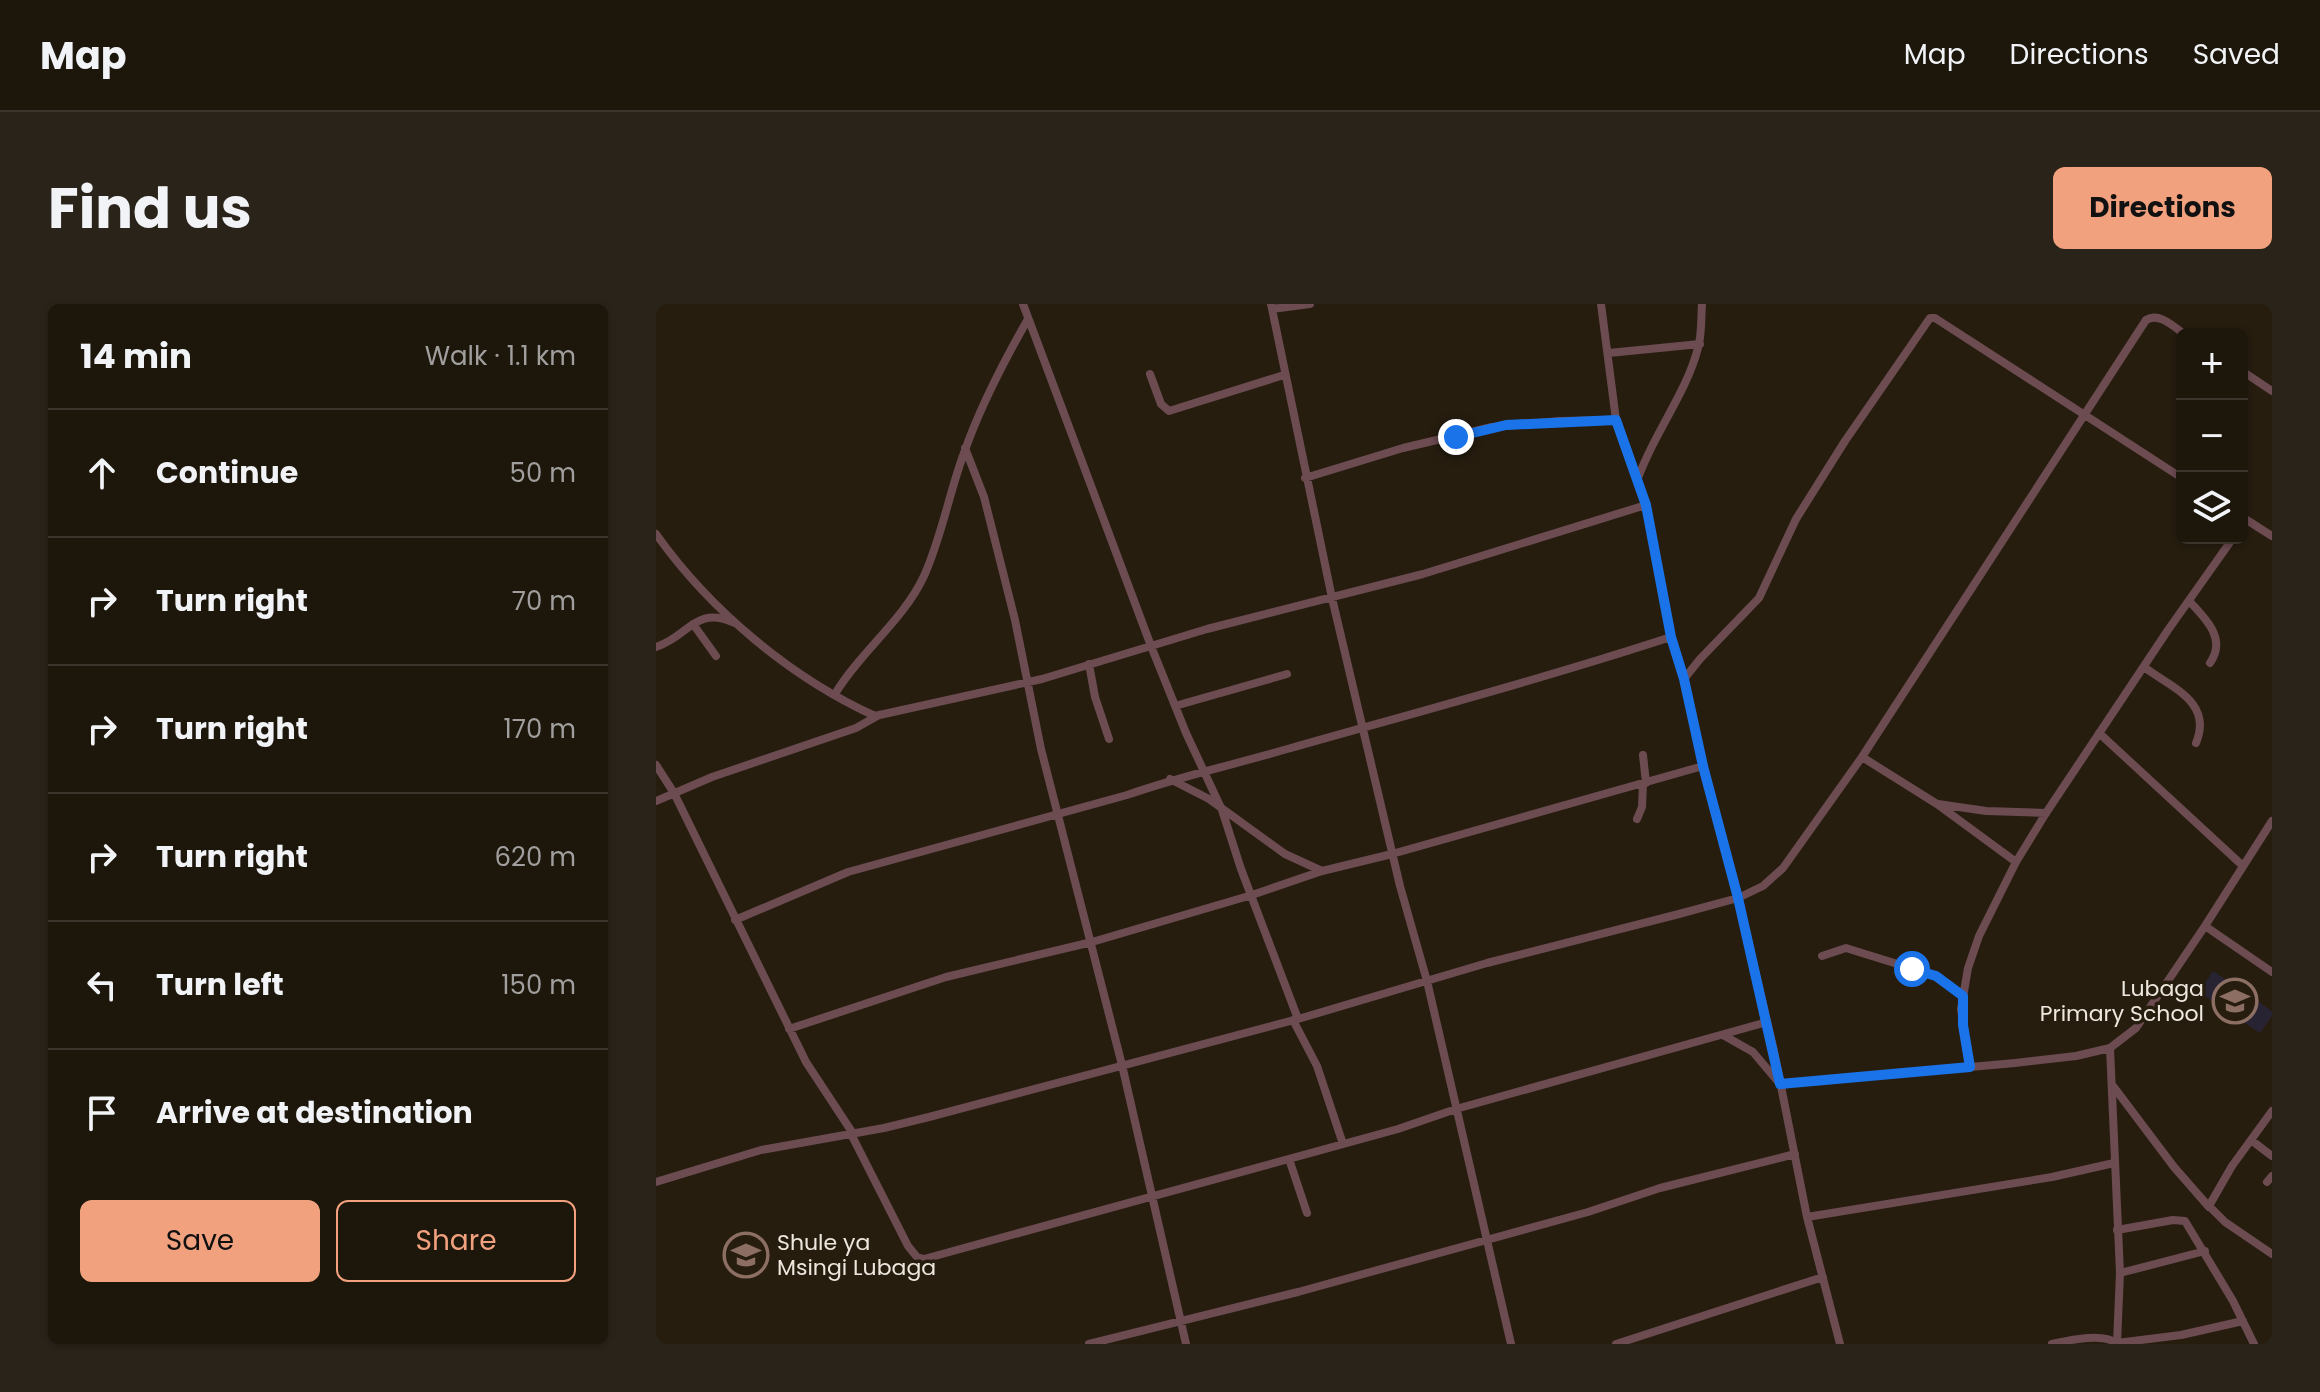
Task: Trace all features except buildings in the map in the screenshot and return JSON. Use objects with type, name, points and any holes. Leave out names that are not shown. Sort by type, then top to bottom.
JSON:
[{"type":"street","points":[[1023,304],[1151,646],[1222,810],[1295,1019],[1317,1066],[1343,1144]]},
{"type":"street","points":[[1310,304],[1271,307],[1305,478],[1362,728],[1427,981],[1511,1344]]},
{"type":"street","points":[[1601,304],[1609,353],[1609,385],[1616,420],[1646,505],[1671,637],[1738,898],[1807,1217],[1840,1344]]},
{"type":"street","points":[[1638,479],[1649,449],[1676,399],[1700,344],[1702,304]]},
{"type":"street","points":[[1684,679],[1759,598],[1796,519],[1927,320],[1935,318],[2176,474]]},
{"type":"street","points":[[656,1182],[761,1150],[929,1117],[1738,898],[1763,886],[1773,878],[1862,757],[2147,319],[2160,318],[2176,329]]},
{"type":"street","points":[[835,694],[923,578],[941,531],[965,448],[1028,319]]},
{"type":"street","points":[[1609,353],[1700,344]]},
{"type":"street","points":[[1150,374],[1161,404],[1169,411],[1284,375]]},
{"type":"street","points":[[2248,375],[2272,391]]},
{"type":"street","points":[[1305,478],[1403,448],[1492,427],[1616,420]]},
{"type":"street","points":[[965,448],[984,497],[1019,636],[1057,813],[1122,1065],[1186,1344]]},
{"type":"street","points":[[656,534],[707,593],[739,624],[798,672],[875,716],[974,692],[1027,683],[1207,629],[1423,574],[1646,505]]},
{"type":"street","points":[[2248,523],[2272,536]]},
{"type":"street","points":[[1970,1067],[1963,1025],[1963,996],[1979,936],[2016,862],[2046,813],[2229,544]]},
{"type":"street","points":[[2189,601],[2205,618],[2216,638],[2218,648],[2210,663]]},
{"type":"street","points":[[656,647],[710,616],[739,624]]},
{"type":"street","points":[[693,624],[716,656]]},
{"type":"street","points":[[735,920],[848,872],[1127,795],[1169,779],[1578,667],[1671,637]]},
{"type":"street","points":[[1089,664],[1095,697],[1109,739]]},
{"type":"street","points":[[2144,667],[2197,708],[2202,722],[2196,743]]},
{"type":"street","points":[[1175,706],[1287,674]]},
{"type":"street","points":[[656,801],[769,755],[856,728],[881,715]]},
{"type":"street","points":[[2099,733],[2243,866]]},
{"type":"street","points":[[1637,819],[1642,807],[1643,755]]},
{"type":"street","points":[[1862,757],[1937,804],[2016,862]]},
{"type":"street","points":[[656,765],[674,793],[789,1029],[822,1090],[851,1132],[908,1246],[920,1259],[955,1252],[1343,1144],[1767,1022]]},
{"type":"street","points":[[789,1029],[946,977],[1092,942],[1322,871],[1703,766]]},
{"type":"street","points":[[1169,779],[1193,789],[1285,854],[1322,871]]},
{"type":"street","points":[[1937,804],[1986,811],[2046,813]]},
{"type":"street","points":[[1780,1084],[2076,1056],[2110,1048],[2136,1028],[2272,821]]},
{"type":"street","points":[[2205,926],[2272,972]]},
{"type":"street","points":[[1822,956],[1846,948],[1936,976],[1963,996]]},
{"type":"street","points":[[1723,1035],[1753,1052],[1780,1084]]},
{"type":"street","points":[[2110,1048],[2120,1273],[2117,1344]]},
{"type":"street","points":[[2113,1086],[2209,1207],[2225,1222],[2272,1254]]},
{"type":"street","points":[[2209,1207],[2226,1175],[2272,1111]]},
{"type":"street","points":[[2251,1140],[2272,1156]]},
{"type":"street","points":[[1089,1344],[1298,1292],[1588,1212],[1660,1188],[1795,1154]]},
{"type":"street","points":[[1289,1159],[1307,1213]]},
{"type":"street","points":[[1807,1217],[2052,1177],[2114,1163]]},
{"type":"street","points":[[2117,1230],[2182,1220],[2191,1228],[2205,1251],[2254,1344]]},
{"type":"street","points":[[2120,1273],[2205,1251]]},
{"type":"street","points":[[1616,1344],[1823,1277]]},
{"type":"street","points":[[2052,1344],[2101,1338],[2117,1344],[2182,1340],[2243,1321]]},
{"type":"shaded area","name":"Lubaga Primary School","points":[[2213,971],[2272,1011],[2260,1033],[2199,992]]},
{"type":"place","name":"Lubaga Primary School","points":[[2235,1001]]},
{"type":"place","name":"Shule ya Msingi Lubaga","points":[[746,1255]]},
{"type":"route","points":[[1456,437],[1506,425],[1616,420],[1646,505],[1671,637],[1738,898],[1780,1084],[1970,1067],[1961,1009],[1963,996],[1936,976],[1912,969]]}]
